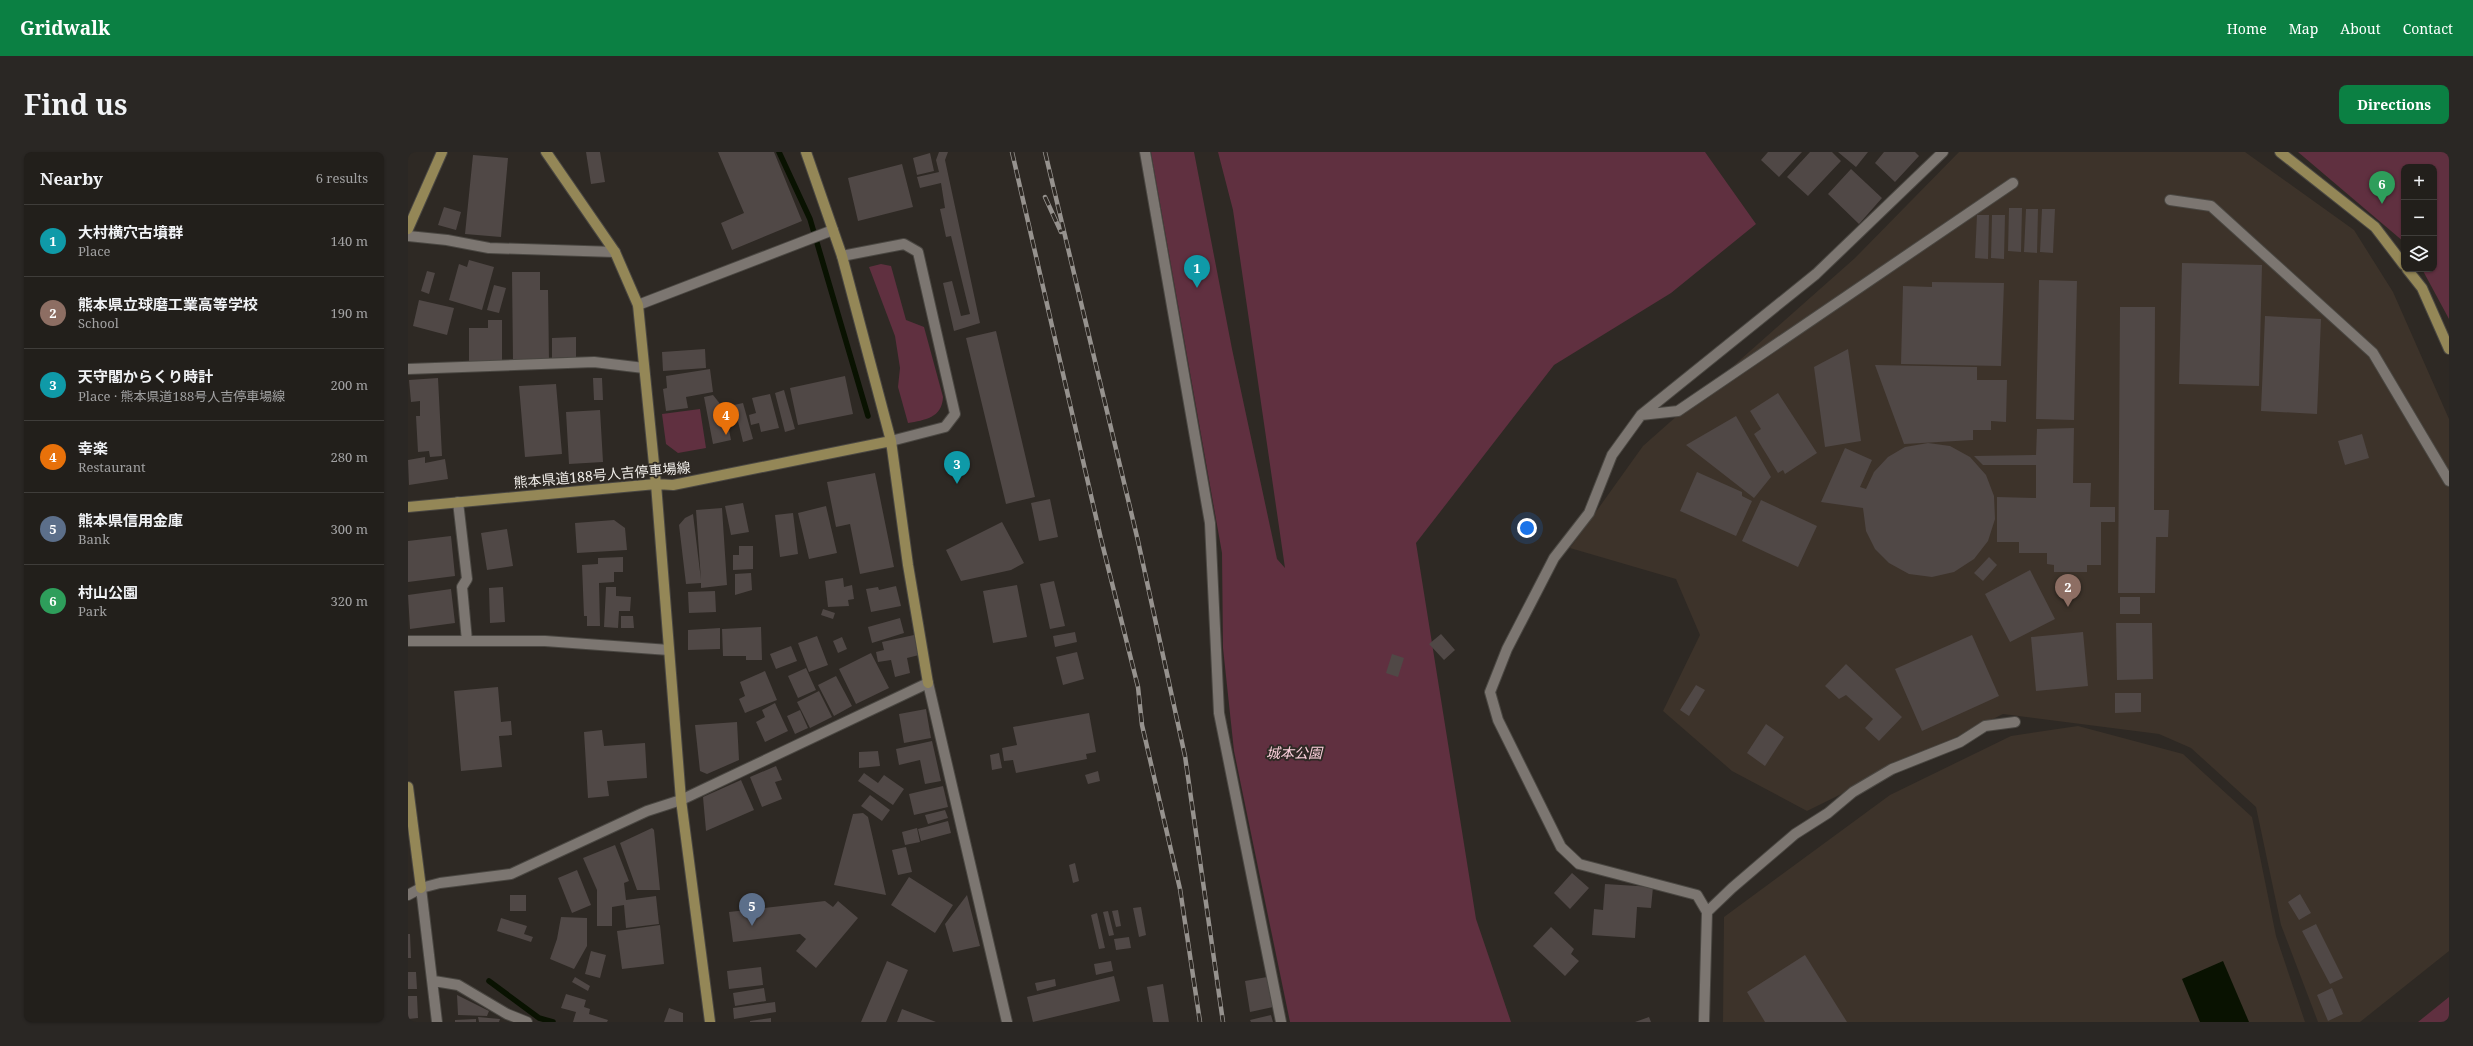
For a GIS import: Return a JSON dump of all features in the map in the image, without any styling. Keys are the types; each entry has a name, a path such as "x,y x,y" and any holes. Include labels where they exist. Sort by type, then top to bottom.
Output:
{"street":[{"path":"408,229 442,152"},
{"path":"546,152 615,252 638,305 656,484 681,800 710,1022"},
{"path":"806,152 842,256 891,441 908,565 928,683 1006,1022"},
{"path":"1146,152 1210,523 1220,713 1281,1022"},
{"path":"2280,152 2375,227 2401,261"},
{"path":"1704,1022 1707,912 1697,895 1579,864 1561,847 1498,720 1490,692 1507,649 1554,558 1589,513 1612,455 1641,415 1816,274 1940,153"},
{"path":"1641,415 1678,410 2014,183"},
{"path":"2170,200 2211,206 2373,353 2449,481"},
{"path":"638,305 833,230"},
{"path":"408,236 447,240 488,248 615,252"},
{"path":"842,256 904,244 918,252 955,414 945,427 891,441"},
{"path":"2409,272 2422,288 2449,349"},
{"path":"408,369 594,362 644,368"},
{"name":"熊本県道188号人吉停車場線","path":"408,507 656,484 673,485 891,441"},
{"path":"458,502 467,579 462,587 467,641"},
{"path":"408,641 544,641 669,650"},
{"path":"408,895 421,888 440,883 511,874 647,810 681,800 928,683"},
{"path":"1707,912 1732,888 1795,834 1828,813 1853,792 1892,769 1960,742 1985,726 2016,722"},
{"path":"408,787 434,981 437,1022"},
{"path":"434,981 458,986 507,1014 527,1022"}],"shaded area":[{"path":"1959,152 2245,152 2354,230 2393,292 2449,419 2449,951 2360,1022 2318,1022 2281,925 2256,807 2191,748 2159,734 2003,714 1807,811 1732,771 1663,711 1700,635 1676,579 1570,548 1643,446 1855,258"},
{"path":"2078,726 2183,754 2252,817 2276,936 2305,1022 1723,1022 1724,917 1890,795 2011,736"},
{"path":"2223,961 2249,1022 2200,1022 2182,979"}],"green space":[{"name":"城本公園","path":"1151,152 1194,152 1232,349 1277,559 1285,568 1233,210 1218,152 1705,152 1756,224 1671,293 1554,365 1416,543 1476,919 1511,1022 1290,1022 1234,751 1223,648 1222,553"},
{"path":"2298,152 2449,152 2449,319 2424,272 2437,272 2437,164 2401,164 2401,239"},
{"path":"881,264 891,266 906,320 924,327 943,397 940,410 932,417 920,421 908,423 898,387 900,368 895,336 869,267"},
{"path":"700,409 706,448 678,453 666,444 662,414"},
{"path":"2449,997 2449,1022 2418,1022"}],"building":[{"path":"586,152 600,152 605,182 591,184"},
{"path":"718,152 774,152 802,221 732,250 721,223 744,213"},
{"path":"939,152 948,152 945,160 980,323 954,331 943,283 952,281 961,316 970,314 951,236 946,237 940,209 945,208 941,183 920,188 917,177 939,172 936,160"},
{"path":"1768,152 1802,152 1779,177 1761,160"},
{"path":"1810,152 1832,152 1841,161 1808,196 1787,177"},
{"path":"1838,152 1868,152 1856,167"},
{"path":"1884,152 1915,152 1919,156 1895,182 1875,163"},
{"path":"930,153 934,171 917,175 913,158"},
{"path":"473,155 508,158 501,237 465,234"},
{"path":"902,164 913,207 858,221 848,178"},
{"path":"1851,169 1882,198 1859,224 1828,194"},
{"path":"444,207 461,212 456,230 438,225"},
{"path":"2009,208 2022,208 2021,252 2008,251"},
{"path":"2026,209 2038,209 2037,253 2024,252"},
{"path":"2042,209 2055,209 2053,253 2040,252"},
{"path":"1977,215 1989,215 1988,259 1975,258"},
{"path":"1992,215 2005,215 2004,259 1991,258"},
{"path":"469,260 494,267 482,310 449,300 459,264 467,267"},
{"path":"2182,263 2262,265 2259,386 2179,384"},
{"path":"427,271 435,273 429,294 421,291"},
{"path":"512,272 540,272 540,290 548,290 549,361 513,361"},
{"path":"2039,280 2077,281 2074,420 2036,419"},
{"path":"1932,282 2004,283 2001,366 1901,364 1903,286 1932,287"},
{"path":"494,285 506,288 499,313 487,310"},
{"path":"419,300 454,308 447,335 413,326"},
{"path":"2120,307 2155,307 2154,510 2169,510 2168,537 2156,537 2155,593 2118,593"},
{"path":"2265,316 2321,319 2317,414 2261,411"},
{"path":"488,320 502,320 502,361 469,361 469,328 488,328"},
{"path":"996,331 1035,497 1006,504 966,338"},
{"path":"576,337 576,357 552,358 552,338"},
{"path":"705,349 706,368 663,371 662,352"},
{"path":"1848,349 1861,441 1825,447 1814,367"},
{"path":"1875,365 1977,367 1977,380 2007,380 2006,422 1991,421 1991,430 1973,430 1973,440 1904,444"},
{"path":"710,369 713,392 686,397 688,408 666,411 663,389 667,388 666,376"},
{"path":"845,376 853,414 798,425 790,388"},
{"path":"438,378 442,456 430,457 429,451 418,452 416,416 420,416 420,401 411,402 409,380"},
{"path":"593,378 602,378 603,400 594,400"},
{"path":"556,384 562,454 525,457 519,386"},
{"path":"784,390 795,429 785,432 775,393"},
{"path":"1778,393 1817,453 1785,474 1783,470 1778,473 1754,434 1761,429 1750,411"},
{"path":"770,394 779,428 761,432 759,423 751,425 749,415 756,413 752,398"},
{"path":"713,395 725,410 731,440 713,444 704,397"},
{"path":"743,403 753,439 743,442 734,405"},
{"path":"600,410 603,462 569,464 566,412"},
{"path":"1736,416 1771,477 1754,498 1686,445"},
{"path":"2074,428 2073,483 2091,483 2090,507 2115,507 2115,522 2101,522 2101,565 2087,565 2087,572 2054,572 2054,565 2047,564 2047,553 2019,553 2019,542 1997,542 1997,497 2036,498 2036,465 1983,465 1974,456 2036,455 2037,429"},
{"path":"2362,434 2369,458 2345,465 2338,441"},
{"path":"1928,443 1950,446 1970,457 1986,475 1994,496 1995,519 1988,541 1974,559 1954,572 1932,577 1909,574 1889,563 1875,549 1866,531 1863,508 1821,502 1845,448 1872,460 1860,487 1866,489 1874,472 1888,457 1905,447"},
{"path":"425,457 425,463 445,459 448,479 409,485 408,460"},
{"path":"1697,472 1742,492 1742,496 1752,501 1736,536 1680,511"},
{"path":"875,473 894,567 860,574 850,524 836,527 827,482"},
{"path":"1050,499 1058,537 1039,541 1031,503"},
{"path":"1761,500 1817,526 1798,567 1742,541"},
{"path":"743,503 749,532 731,535 725,506"},
{"path":"826,506 837,553 809,559 798,513"},
{"path":"722,508 727,585 701,588 701,583 686,584 679,525 685,518 693,514 701,580 696,510"},
{"path":"793,513 798,554 780,557 775,515"},
{"path":"614,520 625,528 627,550 577,553 575,523"},
{"path":"1002,522 1024,563 1011,570 961,581 946,550"},
{"path":"507,529 513,566 487,570 481,533"},
{"path":"451,536 455,576 408,582 408,541"},
{"path":"739,546 753,546 753,569 733,570 733,555 739,555"},
{"path":"623,557 623,572 614,572 614,582 599,583 600,626 587,626 587,616 584,616 582,565 598,564 598,558"},
{"path":"1989,557 1997,565 1983,581 1974,573"},
{"path":"2030,570 2055,619 2010,642 1985,594"},
{"path":"751,573 752,590 735,595 735,574"},
{"path":"843,578 844,587 852,585 854,599 848,600 849,606 828,607 825,581"},
{"path":"1054,581 1065,626 1050,629 1040,584"},
{"path":"1017,585 1027,637 993,643 983,591"},
{"path":"896,586 901,606 871,612 866,589 878,587 879,590"},
{"path":"503,587 505,622 490,623 489,588"},
{"path":"606,587 616,587 616,596 631,597 630,611 619,611 618,628 604,627"},
{"path":"451,589 455,623 410,629 408,595"},
{"path":"715,591 716,612 689,613 688,592"},
{"path":"2120,597 2140,597 2140,614 2120,614"},
{"path":"823,609 835,613 833,619 821,615"},
{"path":"621,616 633,616 634,628 621,628"},
{"path":"900,618 904,633 872,643 868,627"},
{"path":"2116,623 2152,623 2153,679 2117,680"},
{"path":"761,627 762,660 746,660 746,656 723,656 722,629"},
{"path":"720,628 720,649 688,650 688,630"},
{"path":"1075,632 1077,642 1055,647 1053,636"},
{"path":"2083,632 2088,686 2036,691 2031,637"},
{"path":"1441,634 1455,650 1444,660 1429,644"},
{"path":"914,635 919,655 907,658 910,673 895,677 891,660 878,662 876,652 884,650 882,642"},
{"path":"1972,635 1999,696 1922,731 1895,669"},
{"path":"817,636 828,665 809,672 798,643"},
{"path":"842,637 847,649 838,653 833,641"},
{"path":"791,646 797,661 776,669 770,654"},
{"path":"1077,652 1084,679 1063,685 1056,657"},
{"path":"871,653 889,688 856,704 839,669"},
{"path":"1392,654 1404,658 1398,677 1386,673"},
{"path":"1846,664 1902,717 1879,741 1865,728 1873,719 1846,695 1839,699 1825,686"},
{"path":"806,668 816,690 798,698 788,676"},
{"path":"765,671 777,700 745,713 739,699 745,696 740,682"},
{"path":"836,676 852,706 834,716 818,685"},
{"path":"1696,685 1705,690 1689,716 1680,710"},
{"path":"498,687 501,722 511,721 512,735 499,736 502,767 461,771 454,691"},
{"path":"819,691 832,717 810,728 797,702"},
{"path":"2115,693 2141,693 2141,712 2115,713"},
{"path":"775,703 788,731 765,742 756,722 765,717 762,710"},
{"path":"926,709 931,738 904,743 899,714"},
{"path":"800,710 808,728 795,734 787,716"},
{"path":"1089,713 1096,752 1086,754 1087,759 1016,773 1013,760 1004,761 1002,748 1017,745 1013,727"},
{"path":"737,722 739,760 707,774 700,771 695,725"},
{"path":"1766,724 1784,737 1765,766 1747,753"},
{"path":"602,730 604,746 645,743 647,778 607,781 609,796 588,798 584,732"},
{"path":"932,741 941,781 925,784 920,760 899,765 896,749"},
{"path":"878,751 880,766 859,768 859,752"},
{"path":"999,753 1002,768 992,770 990,755"},
{"path":"776,766 782,780 775,782 782,799 762,807 750,777"},
{"path":"1098,771 1100,781 1088,784 1085,775"},
{"path":"864,773 878,783 884,775 904,789 893,805 858,781"},
{"path":"741,780 754,810 706,831 703,797"},
{"path":"943,786 948,807 914,815 909,794"},
{"path":"870,795 890,810 882,821 861,806"},
{"path":"945,810 948,818 928,824 925,815"},
{"path":"863,813 868,817 886,895 834,885 853,814"},
{"path":"948,821 951,833 921,841 918,829"},
{"path":"652,828 654,830 660,890 637,890 620,843"},
{"path":"917,828 920,842 905,845 902,832"},
{"path":"615,845 629,881 624,883 626,900 656,896 659,924 626,928 624,905 612,907 612,926 597,926 597,890 583,858"},
{"path":"906,847 912,872 898,875 892,850"},
{"path":"1075,863 1079,881 1073,883 1069,865"},
{"path":"577,870 591,905 572,913 558,878"},
{"path":"1572,873 1589,888 1570,909 1554,893"},
{"path":"909,877 953,905 935,933 891,905"},
{"path":"1605,884 1653,887 1651,908 1637,907 1635,938 1592,935 1594,909 1603,910"},
{"path":"2300,894 2311,913 2299,920 2288,902"},
{"path":"510,895 526,895 526,911 510,911"},
{"path":"967,895 980,946 953,952 945,924"},
{"path":"825,901 833,907 838,901 858,918 816,968 796,951 806,939 800,934 733,942 729,912"},
{"path":"1141,907 1146,935 1139,937 1133,908"},
{"path":"1118,910 1121,926 1116,927 1112,911"},
{"path":"1108,911 1114,935 1109,936 1103,912"},
{"path":"1097,913 1105,948 1099,949 1091,915"},
{"path":"561,917 587,918 587,946 574,969 550,959 557,939"},
{"path":"501,918 527,926 524,934 533,937 531,942 497,931"},
{"path":"2316,924 2343,978 2330,984 2302,931"},
{"path":"660,925 664,964 622,969 617,931"},
{"path":"1551,927 1574,949 1571,954 1579,961 1565,976 1533,946"},
{"path":"408,934 410,934 411,958 408,958"},
{"path":"1129,937 1131,948 1116,950 1114,939"},
{"path":"591,951 606,955 600,978 585,974"},
{"path":"1805,955 1847,1022 1765,1022 1747,992"},
{"path":"887,961 908,970 886,1022 861,1022"},
{"path":"1111,961 1113,971 1096,975 1094,964"},
{"path":"761,967 763,985 729,989 727,971"},
{"path":"408,972 416,972 417,989 408,989"},
{"path":"1114,976 1120,1001 1033,1022 1027,997"},
{"path":"575,977 590,986 588,991 572,982"},
{"path":"1267,977 1273,1007 1250,1012 1245,981"},
{"path":"1055,979 1056,986 1037,991 1035,983"},
{"path":"1163,984 1169,1022 1153,1022 1147,987"},
{"path":"764,988 766,1001 735,1006 733,993"},
{"path":"2332,988 2343,1014 2328,1021 2317,995"},
{"path":"566,994 586,1000 584,1007 590,1009 589,1014 608,1020 607,1022 573,1022 576,1012 561,1008"},
{"path":"457,995 489,1011 487,1016 458,1015"},
{"path":"408,996 417,996 418,1018 408,1019"},
{"path":"775,1002 776,1012 734,1019 733,1008"},
{"path":"669,1008 683,1013 683,1022 664,1022"},
{"path":"902,1009 936,1022 897,1022"},
{"path":"1271,1015 1273,1022 1251,1022 1250,1020"},
{"path":"478,1017 500,1019 499,1022 479,1022"},
{"path":"1649,1017 1651,1022 1635,1022"},
{"path":"771,1018 771,1022 750,1022 750,1021"},
{"path":"476,1019 476,1022 455,1022 455,1020"}],"waterway":[{"path":"779,152 810,219 868,416"},
{"path":"489,981 539,1018 553,1022"}],"railway":[{"path":"1012,152 1101,539 1138,687 1142,725 1180,889 1200,1022"},
{"path":"1045,152 1138,541 1185,756 1223,1022"},
{"path":"1045,197 1061,232"}],"place":[{"name":"村山公園","path":"2382,204"},
{"name":"大村横穴古墳群","path":"1197,288"},
{"name":"幸楽","path":"726,435"},
{"name":"天守閣からくり時計","path":"957,484"},
{"name":"熊本県立球磨工業高等学校","path":"2068,607"},
{"name":"熊本県信用金庫","path":"752,926"}]}
